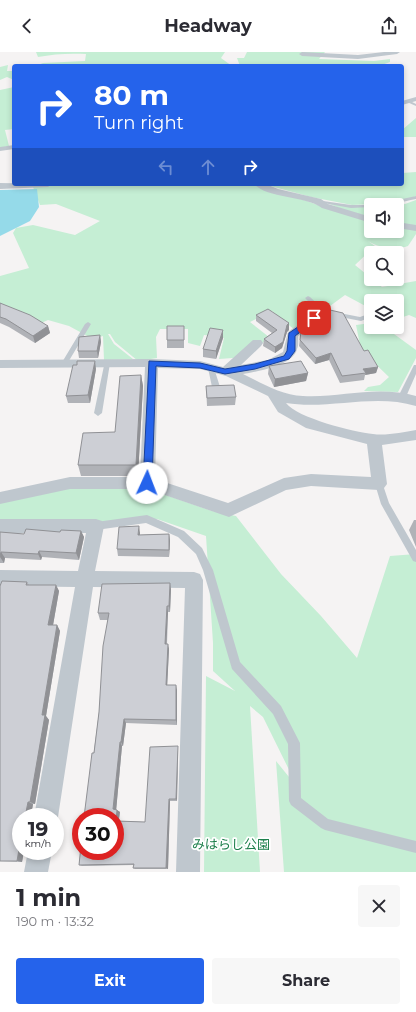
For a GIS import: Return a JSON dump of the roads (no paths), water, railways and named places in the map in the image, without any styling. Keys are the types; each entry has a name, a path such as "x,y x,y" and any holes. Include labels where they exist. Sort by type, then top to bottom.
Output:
{"street":[{"path":"302,54 358,57 399,54"},
{"path":"390,59 399,54"},
{"path":"405,102 416,99"},
{"path":"0,149 12,147"},
{"path":"0,186 12,185"},
{"path":"263,186 275,191 318,200 325,206 364,218"},
{"path":"404,226 416,228"},
{"path":"225,372 255,367 286,358 291,351 292,335 322,312"},
{"path":"225,372 257,343"},
{"path":"0,364 152,363 200,365 225,372 283,398 303,401 378,396 402,397 416,401"},
{"path":"147,483 152,363"},
{"path":"272,392 283,409 311,424 374,440 402,438 416,435"},
{"path":"0,498 70,482 147,483 230,510 284,484 311,480 379,484 374,440"},
{"path":"0,526 96,526 85,579 47,808"},
{"path":"0,578 194,580 188,872"},
{"path":"36,872 38,860"}],"lane":[{"path":"405,102 416,105"},
{"path":"404,200 416,197"},
{"path":"318,200 349,206 364,206"},
{"path":"308,298 322,312 361,319 364,318"},
{"path":"64,364 88,324"},
{"path":"98,413 107,363"},
{"path":"402,397 416,367"},
{"path":"211,368 216,387"},
{"path":"379,484 385,504 416,558"},
{"path":"96,526 146,519 181,534 199,552 208,570 236,665 277,710 294,743 295,801 325,824 416,847"}],"water":[{"path":"37,189 39,207 30,221 0,236 0,190"}],"park label":[{"name":"みはらし公園","path":"231,844"}]}
